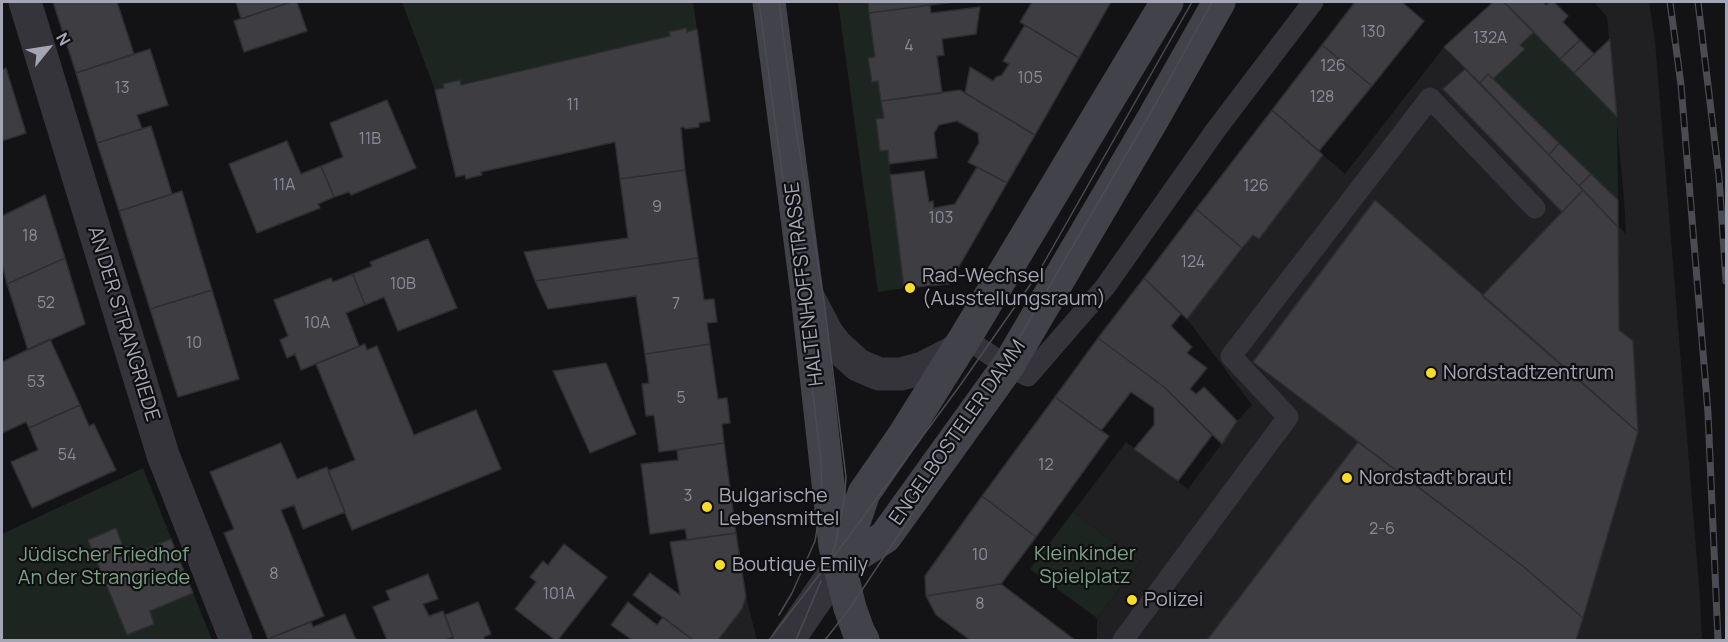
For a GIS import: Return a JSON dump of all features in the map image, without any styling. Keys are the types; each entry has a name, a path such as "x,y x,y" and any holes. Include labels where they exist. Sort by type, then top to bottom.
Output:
{"main road":[{"name":"HALTENHOFFSTRASSE","path":"769,2 807,294 835,546 850,608 863,640"},
{"name":"ENGELBOSTELER DAMM","path":"840,566 864,493 904,435 961,344 1167,2"},
{"name":"ENGELBOSTELER DAMM","path":"840,566 885,537 1008,366 1219,2"}],"street":[{"name":"AN DER STRANGRIEDE","path":"25,2 163,455 236,640"},
{"path":"807,294 827,333 836,345 858,365 879,374 901,374 923,368 961,344"},
{"name":"ENGELBOSTELER DAMM","path":"788,640 840,566"}],"lane":[{"path":"961,344 1028,376 1105,287 1215,131 1313,2"},
{"path":"1123,640 1288,417 1231,356 1430,98 1535,208"}],"shaded area":[{"name":"Nordstadtzentrum","path":"1594,2 1649,2 1655,41 1702,640 1097,640 1097,618 1140,562 1073,512 1126,442 1188,489 1237,421 1252,405 1187,319 1253,235 1259,238 1323,155 1345,174 1444,47 1626,234 1607,17"},
{"path":"746,597 757,640 718,640 742,610"}],"green space":[{"path":"402,2 693,2 697,29 687,32 669,32 670,36 435,90"},
{"path":"838,2 868,2 875,57 868,59 872,81 878,81 884,118 876,120 880,151 888,150 904,288 878,292"},
{"path":"1534,32 1617,117 1618,200 1493,79 1525,50 1520,45"},
{"name":"Jüdischer Friedhof An der Strangriede","path":"143,468 212,640 2,640 2,534"},
{"name":"Kleinkinder Spielplatz","path":"1073,512 1140,562 1097,618 1030,569"}],"building":[{"path":"53,2 117,2 134,54 76,73"},
{"path":"236,2 291,2 241,19"},
{"path":"297,2 307,31 244,52 234,21"},
{"path":"868,2 954,2 869,13"},
{"path":"1032,2 1111,2 1079,58 1020,22"},
{"path":"1355,2 1402,2 1424,21 1372,86 1322,45"},
{"path":"1493,2 1504,2 1534,32 1520,45 1525,49 1493,79 1488,74 1480,83 1444,47"},
{"path":"1504,2 1543,2 1546,5 1554,2 1568,16 1563,22 1580,40 1560,59"},
{"path":"930,5 931,13 980,7 976,34 942,39 944,55 937,56 942,93 881,101 878,81 872,82 868,58 875,57 869,13"},
{"path":"1025,25 1079,58 1035,135 965,93 970,67 993,81 1002,75 1009,64 1003,61"},
{"path":"686,28 687,32 697,29 710,121 699,123 699,127 681,128 685,170 620,179 615,142 481,172 482,175 466,179 465,175 456,177 435,90 444,88 443,84 460,80 461,85 670,36 669,32"},
{"path":"1610,39 1617,117 1574,73"},
{"path":"1580,40 1594,54 1574,73 1560,59"},
{"path":"1322,45 1372,86 1319,151 1272,110"},
{"path":"150,49 168,105 137,115 142,129 97,143 76,73"},
{"path":"6,68 26,133 2,141 2,70"},
{"path":"1465,69 1583,190 1562,212 1443,89"},
{"path":"1488,74 1559,143 1549,155 1480,83"},
{"path":"960,90 1035,135 1007,183 968,162 979,143 978,133 957,121 939,125 934,133 937,158 889,164 888,150 880,151 876,119 884,118 881,101"},
{"path":"387,100 416,168 351,195 349,192 334,197 321,166 343,157 330,123"},
{"path":"1272,110 1323,155 1259,239 1253,235 1242,248 1196,209"},
{"path":"151,126 172,194 119,211 97,143"},
{"path":"287,141 301,174 321,166 334,197 318,204 320,208 257,233 229,164"},
{"path":"1559,143 1591,174 1579,186 1549,155"},
{"path":"977,167 1007,183 949,284 904,288 890,175 924,171 929,202 933,201 934,208 955,204"},
{"path":"685,170 698,258 535,281 524,252 628,238 620,179"},
{"path":"1591,174 1618,200 1618,227 1579,186"},
{"path":"1583,190 1618,227 1619,330 1633,341 1638,432 1482,296"},
{"path":"182,191 212,290 150,309 119,211"},
{"path":"45,195 65,258 7,284 2,265 2,216"},
{"path":"1375,200 1638,432 1583,618 1524,567 1253,362"},
{"path":"1196,209 1242,248 1187,319 1144,278"},
{"path":"428,239 457,308 398,331 384,297 365,305 353,274 372,266 370,262"},
{"path":"65,258 85,324 28,350 7,284"},
{"path":"698,258 704,300 714,299 717,322 707,323 710,344 645,354 636,296 548,309 535,281"},
{"path":"353,274 365,305 346,313 359,346 301,370 295,354 287,358 280,340 288,336 274,300 331,278 333,282"},
{"path":"1144,278 1181,314 1171,326 1192,347 1187,353 1207,368 1190,389 1196,394 1204,387 1237,421 1222,444 1164,387 1098,338"},
{"path":"212,290 239,379 178,397 150,309"},
{"path":"1098,338 1164,387 1212,435 1178,481 1134,449 1154,425 1154,408 1131,392 1101,431 1055,397"},
{"path":"50,339 80,405 29,428 26,422 2,433 2,362"},
{"path":"365,344 367,350 377,346 414,435 476,410 501,469 352,530 328,471 355,460 316,364"},
{"path":"710,344 718,399 727,398 730,423 722,424 724,443 659,452 654,415 646,416 642,384 649,383 645,354"},
{"path":"606,363 636,434 590,453 553,371"},
{"path":"1055,397 1109,436 1036,537 982,496"},
{"path":"80,405 89,426 94,424 116,470 32,508 11,462 38,450 29,428"},
{"path":"1358,442 1524,567 1583,618 1576,640 1207,640"},
{"path":"281,443 297,479 327,467 345,512 303,529 294,505 281,510 324,616 268,639 224,533 234,529 210,472"},
{"path":"724,443 736,533 687,540 685,529 650,534 641,464 678,460 677,450"},
{"path":"982,496 1036,537 1001,584 926,596 925,576"},
{"path":"116,528 127,557 171,539 193,593 150,611 154,624 127,635 88,540"},
{"path":"736,533 746,597 742,609 718,640 693,640 633,595 650,573 680,595 670,542"},
{"path":"564,544 607,577 558,640 555,640 515,609 536,582 530,577 543,561 548,565"},
{"path":"428,574 438,599 423,604 429,616 443,611 453,637 445,640 387,640 373,607 390,600 386,591"},
{"path":"1001,584 1075,640 970,640 936,615 926,596"},
{"path":"478,602 491,634 484,637 485,640 454,640 445,615"},
{"path":"628,602 657,625 663,617 693,640 632,640 611,625"},
{"path":"345,614 356,640 268,639 311,622 313,627"}],"tram line":[{"path":"759,2 821,461 822,499 815,541 792,593 779,615"},
{"path":"779,2 796,130 824,301 846,477 844,501 831,556"},
{"path":"769,640 961,384 1037,275 1192,2"},
{"path":"825,640 850,608 945,465 1154,107 1212,2"},
{"path":"796,640 821,581"}],"railway":[{"path":"1670,2 1681,85 1708,413 1718,640"},
{"path":"1698,2 1719,177 1726,281"}],"place":[{"name":"Rad-Wechsel (Ausstellungsraum)","path":"910,288"},
{"name":"Nordstadtzentrum","path":"1431,373"},
{"name":"Nordstadt braut!","path":"1347,478"},
{"name":"Bulgarische Lebensmittel","path":"707,507"},
{"name":"Boutique Emily","path":"720,565"},
{"name":"Polizei","path":"1132,600"}]}
